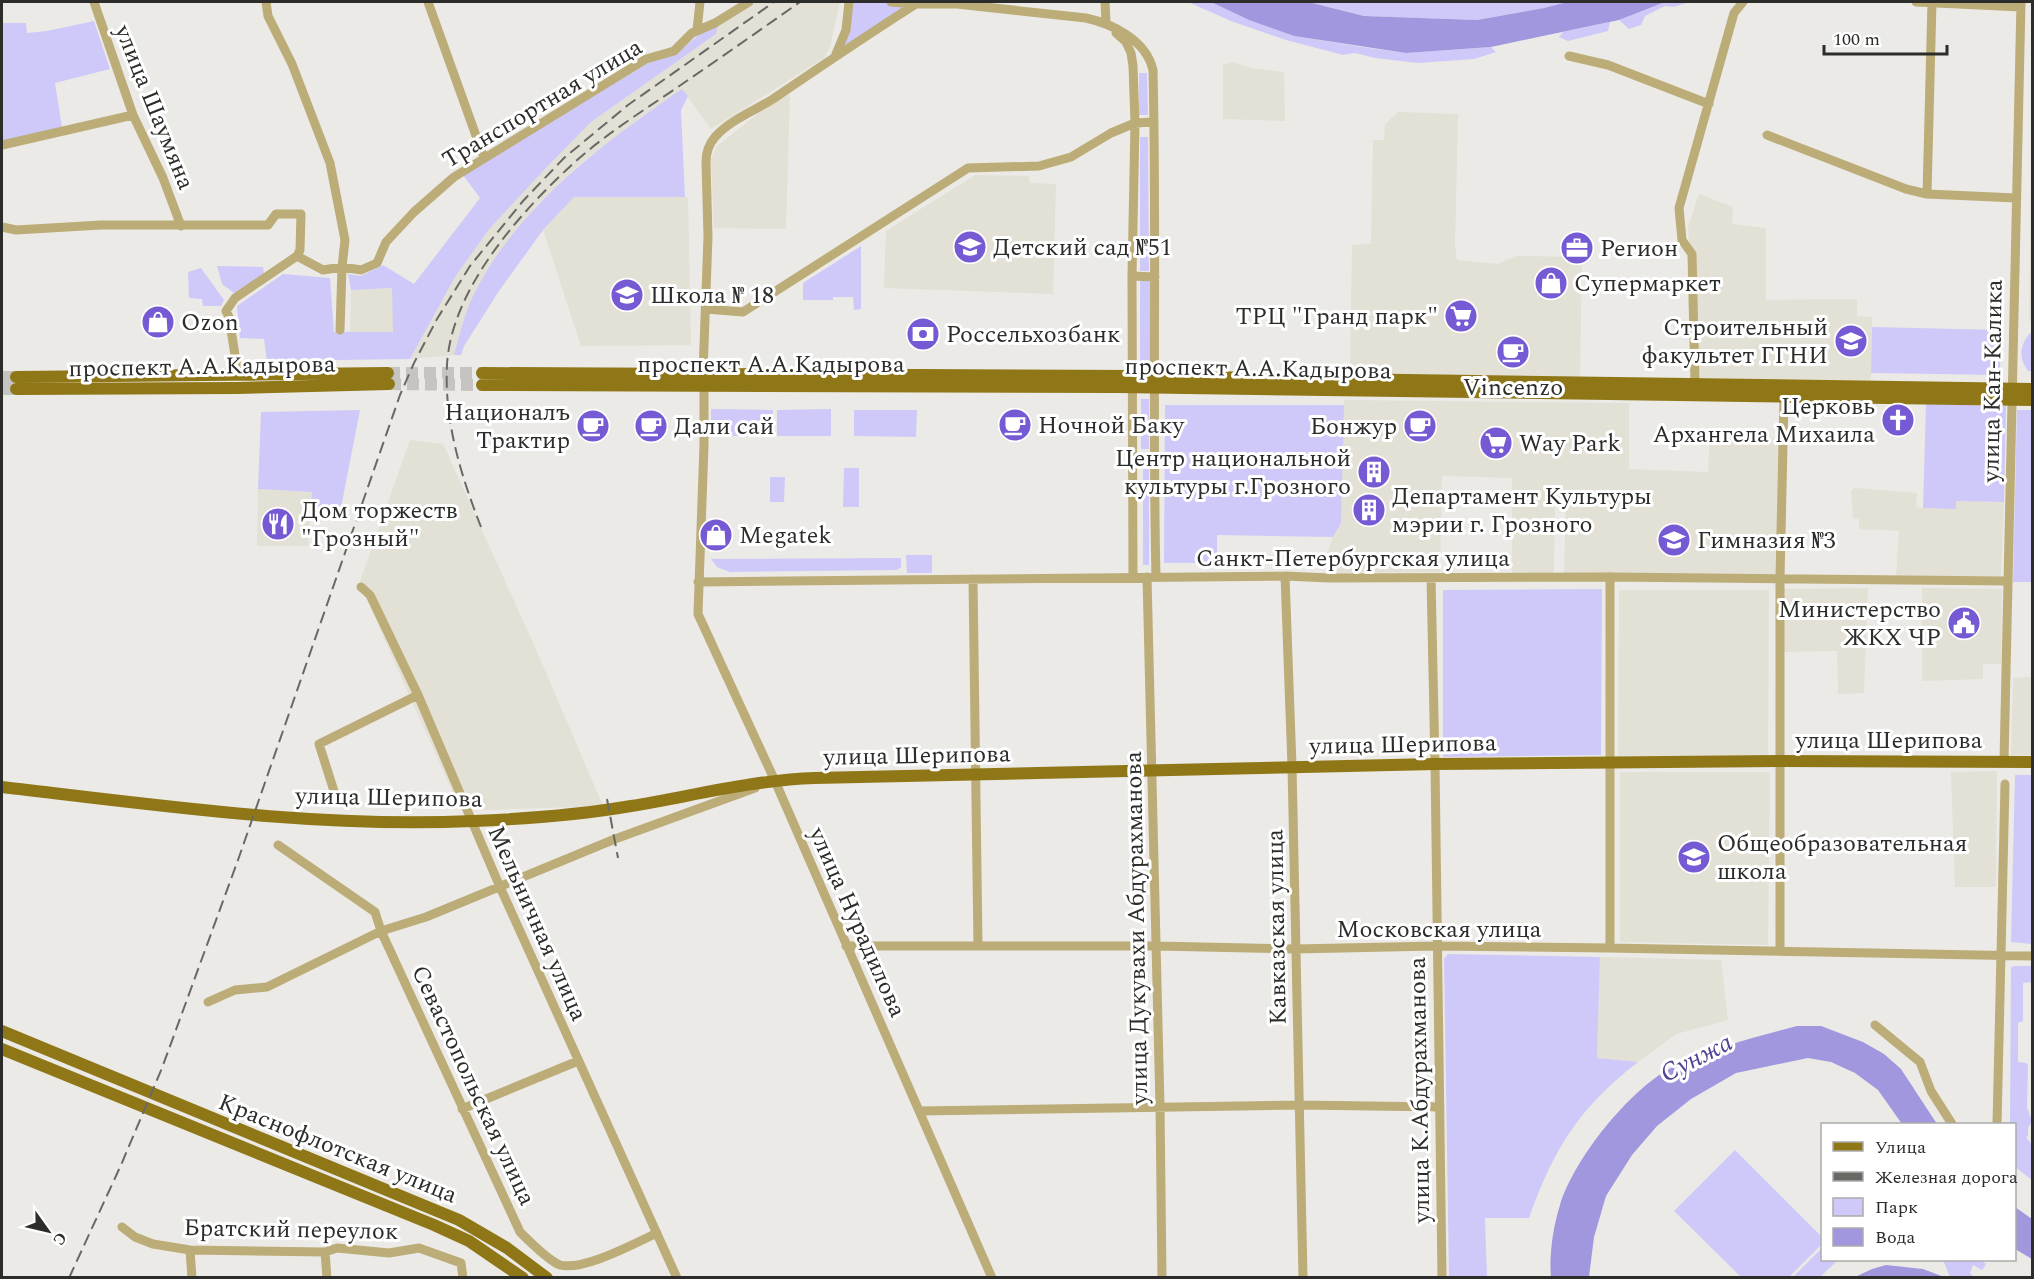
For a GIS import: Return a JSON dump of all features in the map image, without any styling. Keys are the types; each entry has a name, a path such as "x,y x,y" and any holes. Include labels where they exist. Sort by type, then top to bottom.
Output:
{"main road":[{"name":"проспект А.А.Кадырова","path":"238,374 388,378 205,388 16,383 238,374"},
{"name":"проспект А.А.Кадырова","path":"482,379 1695,383 2011,395 2032,400"},
{"name":"проспект А.А.Кадырова","path":"1154,382 1784,398 2011,395 2032,389"},
{"name":"улица Шерипова","path":"2,787 205,811 346,822 442,822 610,810 775,781 815,778 1610,759 2032,762"},
{"name":"Краснофлотская улица","path":"2,1031 459,1220 507,1248 547,1278"},
{"name":"Краснофлотская улица","path":"2,1049 434,1225 469,1241 524,1278"}],"street":[{"name":"улица Шаумяна","path":"94,2 133,115 163,178 181,226"},
{"path":"266,2 268,16 292,64 330,163 345,240 340,330"},
{"path":"428,2 484,158"},
{"path":"697,30 700,2"},
{"name":"Транспортная улица","path":"342,267 361,270 376,263 386,242 414,212 454,177 646,59 674,51 697,30 715,23 749,2"},
{"path":"836,54 846,30 849,2"},
{"path":"891,2 957,4 1106,22 1133,40 1151,61 1153,69 1133,66"},
{"path":"1106,2 1106,22 1125,42 1131,53 1133,66 1135,123 1132,276 1133,577"},
{"path":"1695,383 1692,254 1682,240 1679,208 1734,13 1743,2"},
{"path":"1916,2 2021,4"},
{"path":"1927,194 1932,2"},
{"name":"улица Нурадилова","path":"916,4 836,54 771,100 724,128 714,138 706,153 708,237 698,614 775,781 992,1278"},
{"name":"улица Кан-Калика","path":"2004,762 2021,4"},
{"path":"1569,56 1608,65 1709,104"},
{"name":"улица Дукувахи Абдурахманова","path":"1153,69 1155,277 1151,577 1152,771 1162,1278"},
{"path":"2,145 133,115"},
{"path":"706,309 743,312 968,168 1039,166 1071,156 1111,133 1135,123 1154,122"},
{"path":"1767,135 1906,189 1927,194 2016,198"},
{"path":"2,227 16,230 101,225 268,225 276,214 300,214 300,250 297,256 235,298 226,311 230,317 238,374"},
{"path":"297,256 322,270 342,267"},
{"path":"1132,276 1155,277"},
{"path":"1780,950 1780,579 1784,398"},
{"path":"1132,464 1153,464"},
{"name":"Санкт-Петербургская улица","path":"698,582 1285,576 2008,581"},
{"name":"Кавказская улица","path":"1285,576 1292,766 1303,1278"},
{"path":"1610,577 1610,948"},
{"name":"улица К.Абдурахманова","path":"1431,578 1442,1278"},
{"path":"973,579 978,946"},
{"name":"Мельничная улица","path":"361,587 370,596 418,695 500,887 677,1278"},
{"path":"334,791 318,744 418,695"},
{"name":"улица Шерипова","path":"208,1002 235,990 267,987 381,931 426,917 615,839 775,781"},
{"path":"1997,1123 2005,784"},
{"path":"278,845 375,912 381,931"},
{"name":"Севастопольская улица","path":"381,931 520,1232 560,1265 590,1263 657,1233"},
{"name":"Московская улица","path":"846,946 1156,946 1295,949 1436,946 2032,956"},
{"path":"1875,1025 1920,1062 1932,1091 1951,1123"},
{"path":"462,1109 578,1061"},
{"path":"919,1111 1160,1106 1440,1107"},
{"name":"Братский переулок","path":"122,1227 135,1237 153,1244 190,1250 325,1252 337,1248 389,1253 419,1248 461,1263 463,1278"},
{"path":"190,1250 192,1278"},
{"path":"325,1252 327,1278"}],"shaded area":[{"path":"753,2 840,2 830,47 824,58 711,129 682,89 637,120 581,163 535,207 502,250 476,290 463,322 454,355 410,359 455,277 490,228 545,169 591,122 716,34 718,26"},
{"path":"1234,62 1250,68 1284,72 1285,121 1223,119 1223,65"},
{"path":"2032,84 2032,321 2029,321"},
{"path":"790,94 786,229 714,228 711,159 717,146 765,108"},
{"path":"1398,112 1458,114 1455,246 1457,260 1498,264 1516,256 1582,257 1580,378 1350,373 1352,245 1371,244 1373,140 1384,140 1385,124"},
{"name":"Детский сад №51","path":"975,175 1029,176 1030,183 1056,184 1053,294 884,288 886,231"},
{"path":"1699,194 1733,207 1732,224 1766,228 1766,300 1857,299 1857,316 1872,317 1871,380 1699,378 1688,227"},
{"name":"Школа № 18","path":"574,197 688,197 691,345 581,346 543,230"},
{"path":"392,288 394,332 350,332 351,290"},
{"path":"1344,400 1629,403 1629,469 1708,472 1710,437 1786,439 1782,574 1564,574 1566,502 1555,503 1554,573 1512,574 1512,478 1442,476 1440,572 1326,573 1324,563 1333,537 1341,523"},
{"path":"410,440 443,444 535,647 603,806 461,811 360,581"},
{"path":"1855,488 1917,493 1916,507 1923,508 1955,509 1956,501 2004,502 2001,576 1896,576 1899,531 1859,529 1859,519 1853,518 1851,490"},
{"path":"258,489 312,492 308,546 257,546"},
{"path":"1868,588 1864,693 1838,694 1837,651 1784,652 1783,589"},
{"path":"1922,588 2002,589 2001,664 1983,664 1983,679 1922,681"},
{"path":"1619,590 1769,590 1768,756 1618,756"},
{"path":"2032,677 2032,755 2011,755 2013,678"},
{"path":"1997,771 1996,887 1955,887 1951,772"},
{"name":"Общеобразовательная школа","path":"1620,772 1770,772 1768,945 1620,942"},
{"path":"1600,957 1721,960 1728,1020 1676,1034 1638,1062 1597,1058"}],"green space":[{"path":"849,2 891,2 916,4 836,54"},
{"path":"1188,2 1211,2 1249,20 1294,36 1406,53 1491,47 1496,52 1474,59 1418,63 1375,58 1355,53 1343,55 1286,40 1231,21"},
{"path":"1308,2 1567,2 1477,20 1364,16"},
{"path":"1665,2 1689,2 1674,7 1665,6 1645,16 1641,25 1629,29 1619,20"},
{"path":"94,21 110,69 55,83 62,127 2,141 2,23 26,23 27,33"},
{"path":"1610,22 1608,31 1568,41 1559,37 1563,32"},
{"path":"718,26 716,34 591,122 490,228 455,277 410,359 267,361 264,339 240,338 237,306 283,274 330,278 334,332 393,332 392,288 351,290 348,274 361,276 383,265 414,284 480,198 463,175 648,63 676,54 701,33"},
{"path":"1139,73 1147,73 1148,115 1139,115"},
{"path":"682,89 688,96 681,110 685,197 574,197 543,230 499,291 464,346 461,355 454,355 476,290 516,229 541,202 594,153"},
{"path":"1140,137 1148,137 1149,271 1140,271"},
{"path":"861,246 861,309 854,310 853,297 803,300 803,283"},
{"path":"217,266 263,267 264,274 234,293 222,284"},
{"path":"201,268 224,300 221,306 203,306 202,299 189,298 188,272"},
{"path":"1140,281 1150,281 1150,370 1140,370"},
{"path":"1872,327 2001,330 2000,375 1871,373"},
{"path":"2030,333 2032,334 2032,371 2028,371 2023,361 2022,347"},
{"path":"1141,399 1149,399 1149,449 1141,449"},
{"path":"1926,404 2006,406 2004,502 1956,501 1956,509 1923,508"},
{"path":"1165,405 1344,405 1341,523 1333,537 1217,535 1217,563 1164,563"},
{"path":"711,409 773,410 773,436 711,436"},
{"path":"831,409 831,436 777,436 777,410"},
{"path":"360,410 339,518 310,515 312,492 258,489 261,412"},
{"path":"854,410 917,410 916,437 854,436"},
{"path":"2017,410 2032,410 2032,582 2013,582"},
{"path":"844,468 859,468 859,507 843,507"},
{"path":"1143,469 1149,469 1149,565 1143,565"},
{"path":"770,477 785,477 784,502 770,502"},
{"path":"906,555 932,555 932,573 907,573"},
{"path":"901,558 901,567 897,570 730,572 717,567 711,559"},
{"path":"1602,589 1601,755 1443,757 1443,590"},
{"path":"2015,775 2032,775 2032,944 2011,942"},
{"path":"1448,954 1600,957 1597,1058 1638,1062 1600,1096 1571,1131 1548,1171 1529,1218 1485,1218 1487,1277 1449,1277 1444,959"},
{"path":"2032,966 2032,982 2023,983 2023,1020 2018,1024 2018,1062 2028,1065 2027,1107 2032,1121 2026,1137 2032,1145 2032,1180 2016,1168 2016,1123 2010,1123 2011,967"},
{"path":"1735,1150 1821,1236 1821,1245 1789,1277 1741,1277 1674,1211"},
{"path":"1821,1249 1821,1261 1837,1261 1820,1277 1793,1277"},
{"path":"1943,1261 1982,1261 1986,1264 1982,1270 1973,1265 1970,1273 1974,1277 1950,1277"}],"water":[{"path":"1211,2 1308,2 1364,16 1477,20 1567,2 1665,2 1619,20 1491,47 1406,53 1294,36 1249,20"},
{"path":"1797,1026 1821,1026 1863,1042 1884,1054 1901,1069 1936,1123 1901,1123 1878,1090 1855,1073 1831,1062 1808,1058 1736,1073 1691,1099 1657,1126 1632,1155 1606,1196 1594,1237 1589,1277 1551,1277 1554,1232 1560,1205 1577,1167 1605,1128 1638,1092 1671,1068 1749,1039"},
{"path":"2016,1208 2032,1219 2032,1259 2016,1250"},
{"path":"1886,1265 1923,1269 1944,1277 1855,1277"}],"tunnel":[{"path":"388,373 482,373"},
{"path":"2,377 16,377"},
{"path":"389,384 482,385"},
{"path":"2,389 16,389"}],"railway":[{"path":"69,1278 162,1068 238,860 400,395 437,319 470,266 523,201 564,158 628,105 774,2"},
{"path":"481,527 455,448 447,386 451,336 461,308 475,280 492,253 512,228 575,162 630,119 800,2"},
{"path":"607,799 618,858"}],"place":[{"name":"Детский сад №51","path":"970,247"},
{"name":"Регион","path":"1577,248"},
{"name":"Супермаркет","path":"1551,283"},
{"name":"Школа № 18","path":"627,295"},
{"name":"ТРЦ \"Гранд парк\"","path":"1461,316"},
{"name":"Ozon","path":"158,322"},
{"name":"Россельхозбанк","path":"923,334"},
{"name":"Строительный факультет ГГНИ","path":"1851,341"},
{"name":"Vincenzo","path":"1513,352"},
{"name":"Церковь Архангела Михаила","path":"1898,420"},
{"name":"Ночной Баку","path":"1015,425"},
{"name":"Националъ Трактир","path":"593,426"},
{"name":"Дали сай","path":"651,426"},
{"name":"Бонжур","path":"1420,426"},
{"name":"Way Park","path":"1496,443"},
{"name":"Центр национальной культуры г.Грозного","path":"1374,472"},
{"name":"Департамент Культуры мэрии г. Грозного","path":"1369,510"},
{"name":"Дом торжеств \"Грозный\"","path":"278,524"},
{"name":"Megatek","path":"716,535"},
{"name":"Гимназия №3","path":"1674,540"},
{"name":"Министерство ЖКХ ЧР","path":"1964,623"},
{"name":"Общеобразовательная школа","path":"1694,857"}],"water label":[{"name":"Сунжа","path":"1696,1057"}]}
